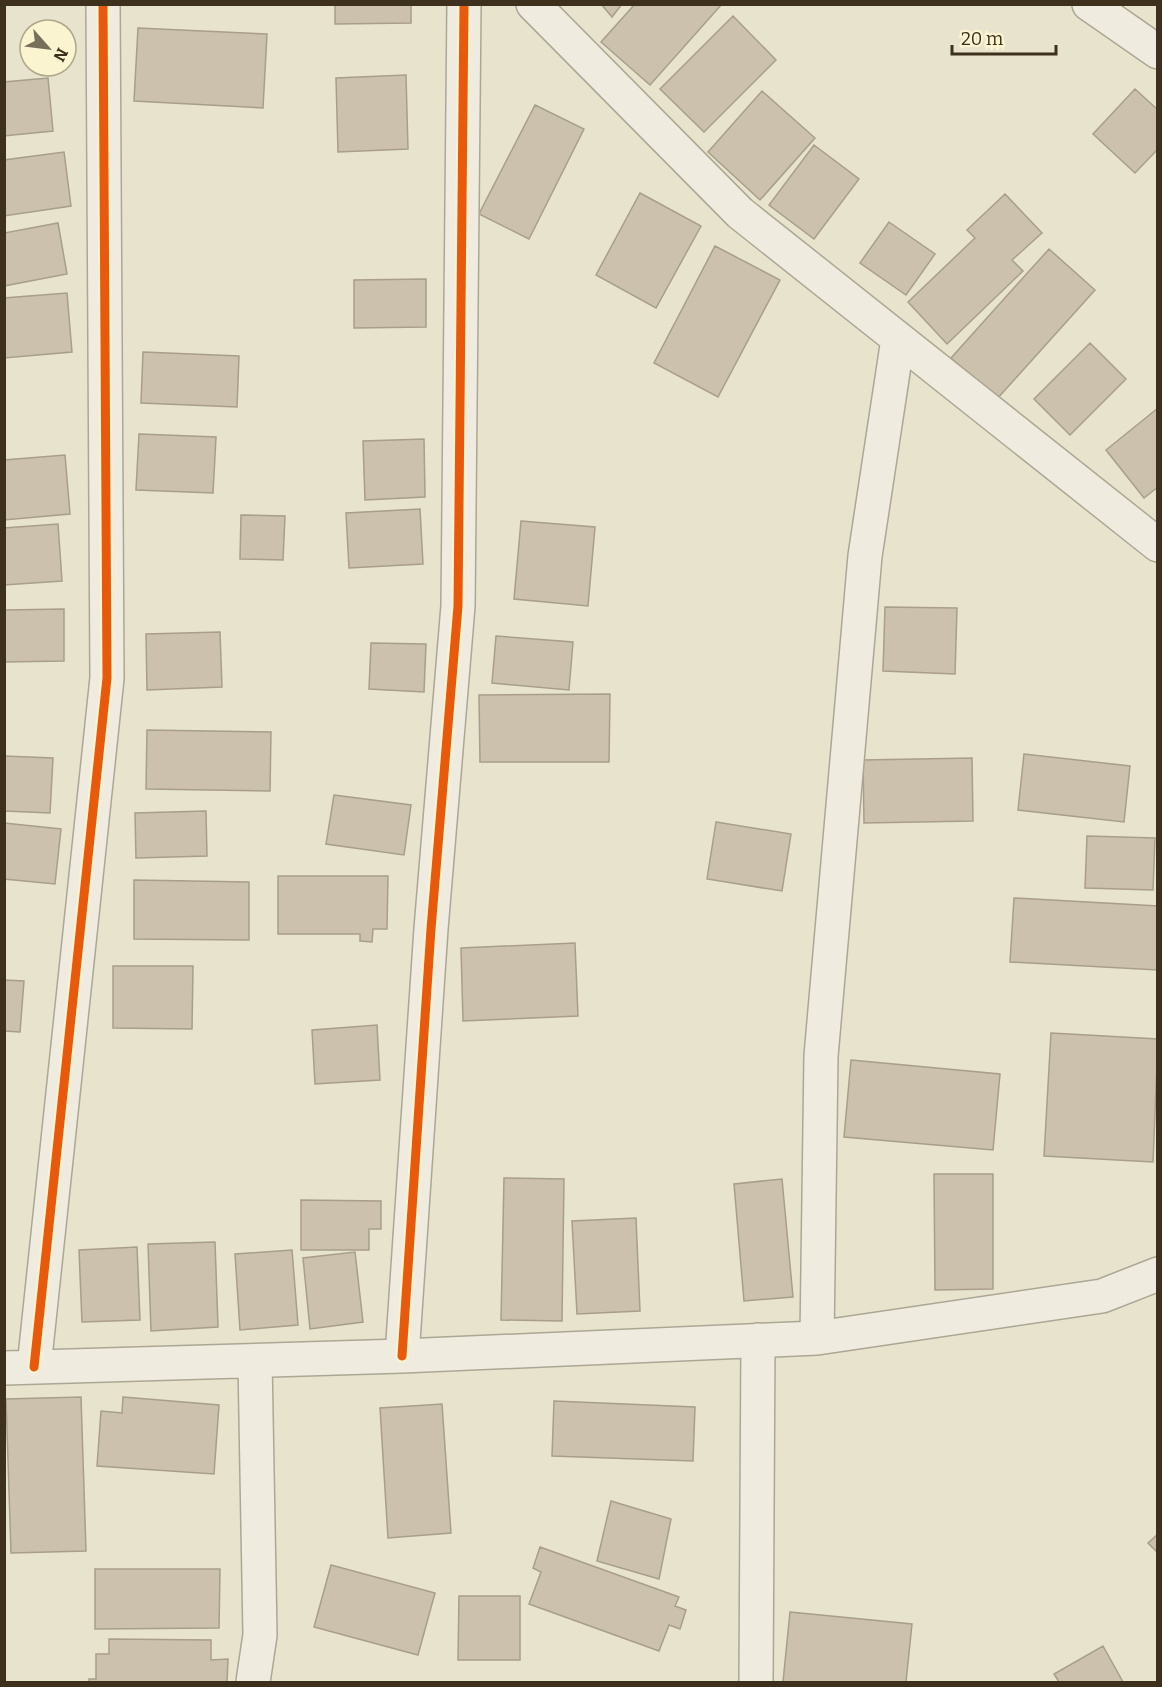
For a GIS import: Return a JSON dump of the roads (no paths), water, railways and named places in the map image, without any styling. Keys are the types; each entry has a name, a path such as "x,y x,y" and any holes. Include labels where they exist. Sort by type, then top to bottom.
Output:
{"street":[{"path":"103,4 107,678 19,1367 402,1356 817,1338 1102,1296 1158,1274"},
{"path":"402,1356 431,929 458,606 464,4"},
{"path":"533,4 740,213 1158,546"},
{"path":"1089,4 1158,52"},
{"path":"817,1338 822,1044 865,556 898,339"},
{"path":"756,1683 758,1340"},
{"path":"253,1683 260,1635 255,1361"}]}
